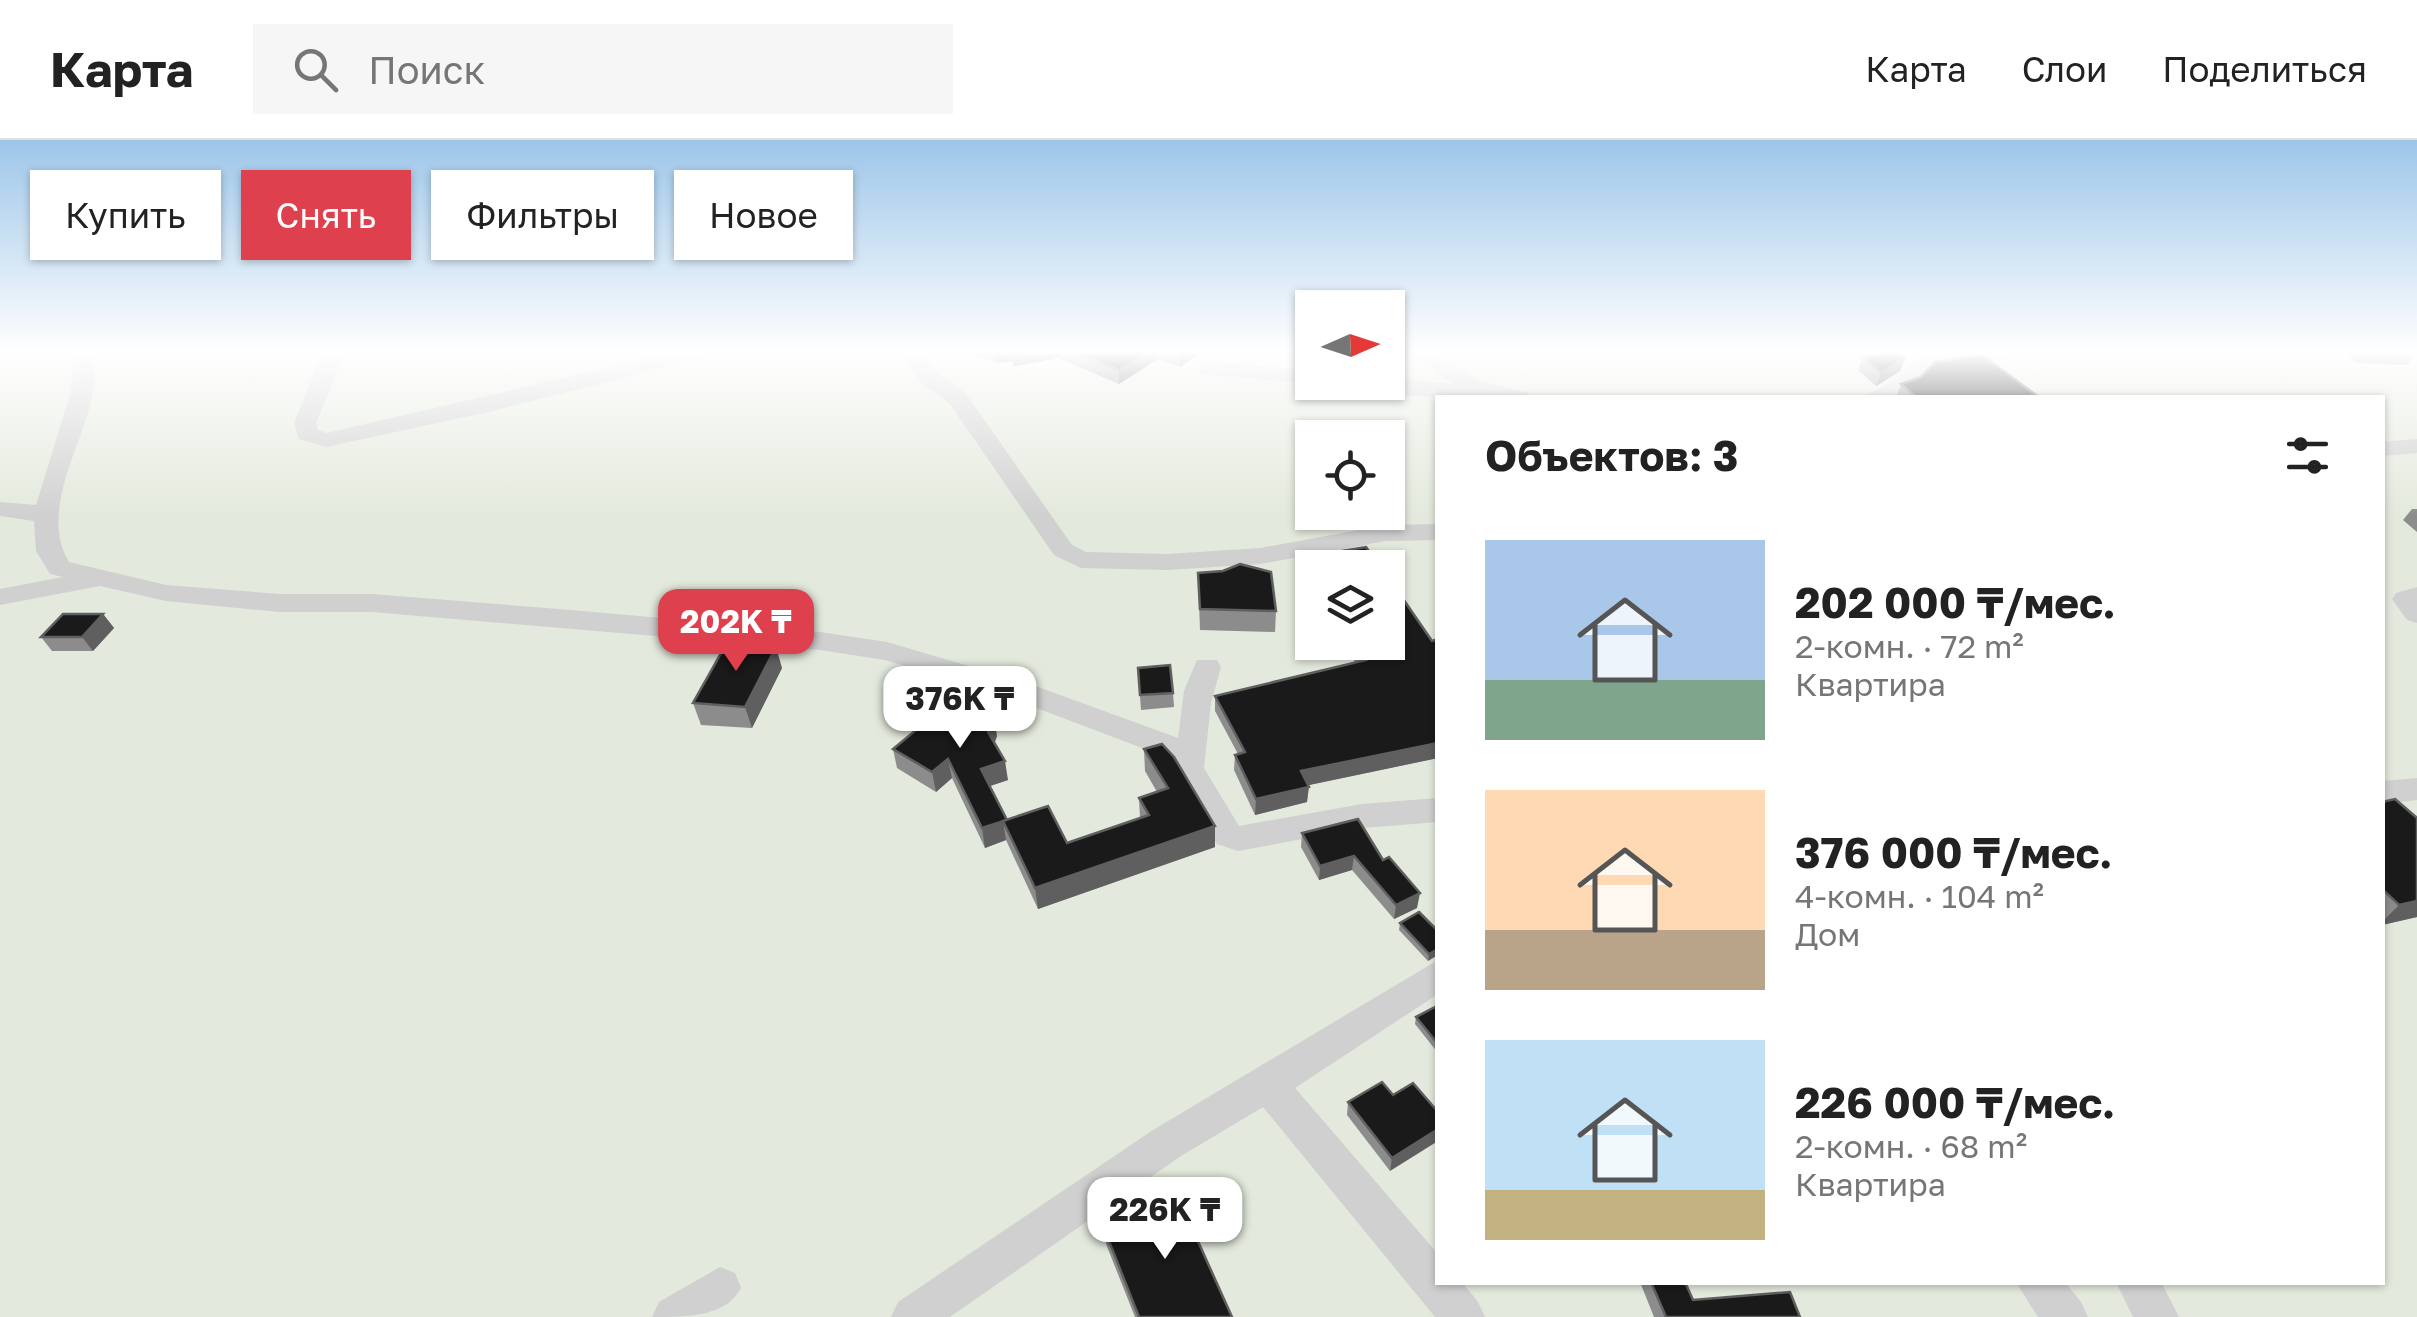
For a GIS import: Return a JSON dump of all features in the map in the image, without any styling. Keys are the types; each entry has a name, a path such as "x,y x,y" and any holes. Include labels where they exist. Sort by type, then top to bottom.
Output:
{"street":[{"path":"77,407 44,538 48,556 59,568 166,592 261,602 372,604 559,618 820,640 887,651 1105,720 1169,746 1189,768 1228,835 1238,839 1362,816 1435,810"},
{"path":"311,407 305,422 308,434 326,440 480,407"},
{"path":"964,407 1063,550 1081,560 1168,562 1260,556 1386,533 1435,532"},
{"path":"2385,449 2417,446"},
{"path":"0,509 32,511 47,517"},
{"path":"0,597 100,578"},
{"path":"2417,595 2406,599 2417,614"},
{"path":"1189,768 1198,685 1206,668"},
{"path":"2385,793 2417,789"},
{"path":"913,1317 1167,1143 1318,1054 1435,977"},
{"path":"1267,1082 1435,1284"},
{"path":"1435,1285 1462,1317"},
{"path":"2039,1285 2066,1317"},
{"path":"2139,1285 2157,1317"},
{"path":"674,1317 720,1288"}],"shaded area":[{"path":"0,407 1435,407 1435,1285 2385,1285 2385,407 2417,407 2417,1317 0,1317"}],"building":[{"path":"1240,564 1271,572 1276,611 1200,609 1198,573 1223,571"},
{"path":"1405,602 1435,640 1435,744 1301,771 1309,787 1256,799 1235,755 1245,752 1215,696 1366,660 1405,660"},
{"path":"63,614 103,614 82,637 41,637"},
{"path":"729,639 765,641 762,646 776,647 745,707 693,703"},
{"path":"1170,665 1173,693 1140,695 1138,668"},
{"path":"966,690 994,717 988,732 1005,761 981,769 1007,820 982,828 948,759 932,772 893,749 927,721 922,718"},
{"path":"1162,744 1174,757 1215,826 1035,888 1003,821 1048,806 1067,843 1149,815 1139,798 1168,788 1144,749"},
{"path":"2395,799 2417,818 2417,901 2399,905 2385,892 2385,801"},
{"path":"1358,819 1383,860 1389,857 1420,893 1396,905 1354,856 1320,866 1302,833"},
{"path":"1419,912 1435,928 1435,951 1429,954 1400,923"},
{"path":"1435,1007 1435,1040 1416,1017"},
{"path":"1382,1082 1393,1095 1413,1083 1435,1109 1435,1131 1392,1158 1348,1102"},
{"path":"1174,1188 1232,1317 1139,1317 1105,1231 1130,1220 1125,1208"},
{"path":"1652,1285 1686,1285 1693,1300 1790,1292 1800,1317 1666,1317"}]}
